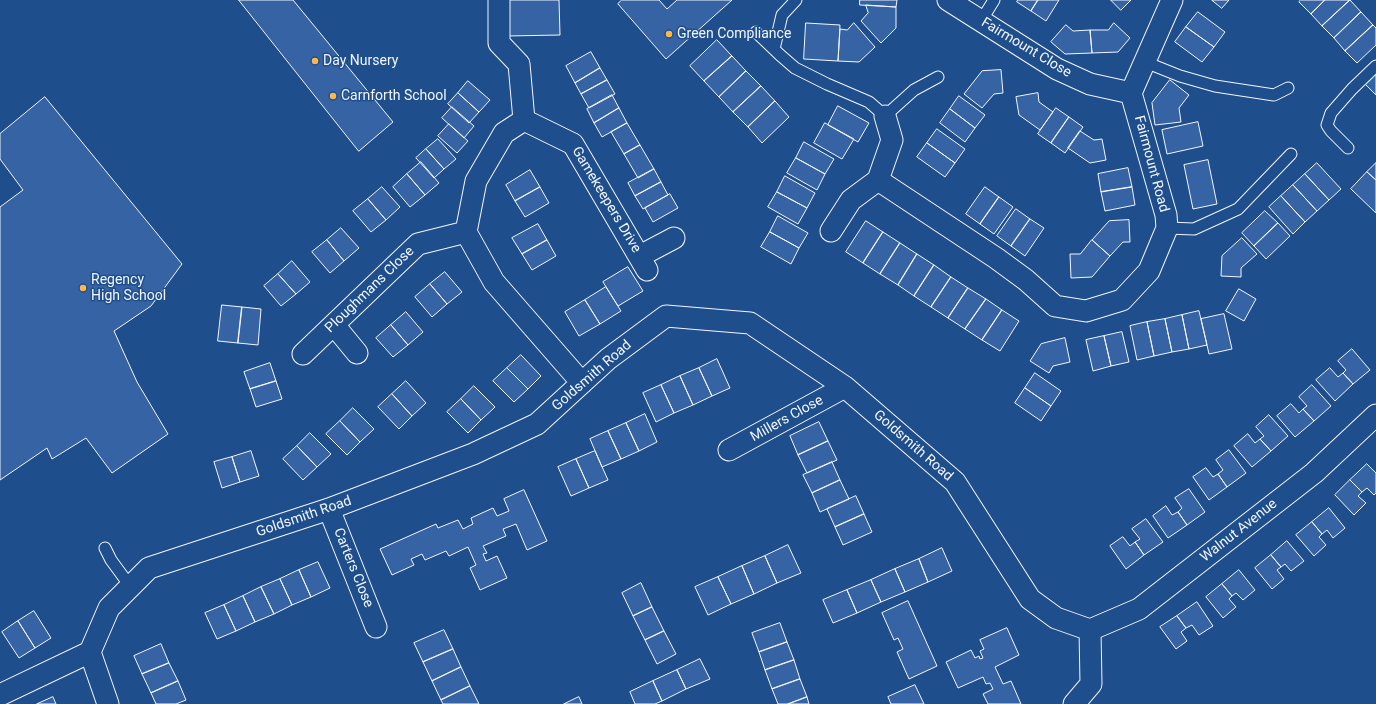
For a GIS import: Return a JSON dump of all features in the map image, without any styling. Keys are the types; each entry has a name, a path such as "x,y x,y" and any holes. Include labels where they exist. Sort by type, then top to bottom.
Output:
{"street":[{"path":"498,0 499,43 519,64 524,120 504,133 476,181 466,232 494,282 582,383"},
{"name":"Fairmount Close","path":"948,0 1057,69 1090,84 1132,93"},
{"path":"1132,93 1172,0"},
{"name":"Fairmount Road","path":"878,180 996,258 1056,306 1086,311 1122,300 1149,271 1167,228 1166,214 1132,93"},
{"path":"832,231 851,200 878,180 892,140 885,116"},
{"name":"Gamekeepers Drive","path":"524,120 574,144 644,263 674,238"},
{"name":"Ploughmans Close","path":"303,354 418,244 466,232"},
{"name":"Goldsmith Road","path":"90,652 109,608 149,568 329,509 473,454 537,424 608,359 666,316 750,323 845,387 955,482 1030,599 1056,618 1090,630"},
{"path":"334,325 357,353"},
{"name":"Millers Close","path":"729,450 845,387"},
{"name":"Walnut Avenue","path":"1090,630 1139,609 1314,473 1376,415"},
{"name":"Carters Close","path":"329,509 376,627"},
{"path":"1074,704 1091,684 1090,630"},
{"path":"0,695 90,652 108,704"}],"lane":[{"path":"774,49 782,15 796,0"},
{"path":"981,21 994,0"},
{"path":"756,32 795,68 869,102 885,116 914,90 938,77"},
{"path":"1145,62 1180,76 1215,86 1274,95 1288,88"},
{"path":"1348,148 1327,125 1331,113 1352,89 1376,66"},
{"path":"1167,228 1194,229 1238,209 1291,154"},
{"path":"105,548 111,560 130,586"}],"building":[{"name":"Day Nursery","path":"239,0 293,0 393,122 359,151"},
{"path":"506,0 559,0 560,35 507,36"},
{"name":"Green Compliance","path":"622,0 659,0 667,9 677,0 732,0 666,59 618,4"},
{"path":"860,0 897,0 896,7 860,5"},
{"path":"1018,0 1038,0 1031,11 1017,2"},
{"path":"1038,0 1059,0 1046,21 1031,11"},
{"path":"1111,0 1131,0 1121,10"},
{"path":"1212,0 1229,0 1222,8"},
{"path":"1301,0 1325,0 1311,14 1299,2"},
{"path":"1325,0 1350,0 1322,26 1311,14"},
{"path":"1350,0 1361,12 1334,38 1322,26"},
{"path":"866,5 896,7 896,28 881,43 861,21 868,13"},
{"path":"1198,12 1225,32 1214,47 1186,27"},
{"path":"1361,12 1373,25 1345,51 1334,38"},
{"path":"806,23 840,25 838,61 804,59"},
{"path":"854,23 875,47 859,62 838,61 840,29 847,30"},
{"path":"1114,23 1130,38 1118,52 1092,53 1090,30 1108,30"},
{"path":"1066,25 1073,31 1090,30 1092,53 1065,54 1051,42"},
{"path":"1373,25 1376,28 1376,45 1357,63 1345,51"},
{"path":"1186,27 1214,47 1202,62 1175,42"},
{"path":"717,40 732,56 704,81 690,66"},
{"path":"591,52 600,68 575,83 566,66"},
{"path":"732,56 746,71 719,97 704,81"},
{"path":"600,68 607,80 581,94 575,83"},
{"path":"1001,70 1003,93 994,94 982,108 964,94 982,71"},
{"path":"746,71 761,86 733,112 719,97"},
{"path":"1376,73 1376,95 1365,84"},
{"path":"607,80 615,94 589,108 581,94"},
{"path":"1170,80 1189,95 1179,108 1181,122 1155,125 1152,103"},
{"path":"468,81 490,100 479,112 458,93"},
{"path":"761,86 775,101 748,127 733,112"},
{"path":"458,93 479,112 469,123 448,104"},
{"path":"1038,93 1039,102 1053,112 1040,130 1019,115 1016,97"},
{"path":"612,95 619,108 594,123 587,109"},
{"path":"959,96 985,115 975,128 950,109"},
{"path":"45,97 182,264 151,306 114,331 137,382 168,434 112,473 86,438 52,459 47,448 0,480 0,207 23,190 0,159 0,134"},
{"path":"775,101 789,117 762,143 748,127"},
{"path":"838,106 869,123 858,142 828,125"},
{"path":"452,107 474,126 464,138 442,118"},
{"path":"619,108 627,123 602,137 594,123"},
{"path":"1056,108 1069,117 1051,143 1038,134"},
{"path":"950,109 975,128 965,142 940,123"},
{"path":"1069,117 1083,127 1065,153 1051,143"},
{"path":"1198,122 1203,146 1167,154 1162,130"},
{"path":"627,123 640,145 624,154 611,132"},
{"path":"825,123 854,139 842,159 814,143"},
{"path":"449,124 468,141 457,153 438,136"},
{"path":"937,129 965,149 955,163 927,143"},
{"path":"1080,131 1094,140 1102,139 1106,160 1090,163 1068,148"},
{"path":"438,139 456,159 444,169 426,149"},
{"path":"804,142 834,159 825,174 796,158"},
{"path":"927,143 955,163 945,177 917,157"},
{"path":"640,145 654,169 638,178 624,154"},
{"path":"426,149 444,169 434,178 416,158"},
{"path":"796,158 825,174 817,190 787,173"},
{"path":"1208,160 1217,204 1193,209 1184,165"},
{"path":"421,162 439,183 425,195 407,174"},
{"path":"1317,163 1341,189 1329,200 1305,174"},
{"path":"1376,163 1376,180 1367,172"},
{"path":"1128,168 1132,187 1101,192 1098,174"},
{"path":"654,169 661,182 635,196 628,183"},
{"path":"530,170 540,187 515,201 506,185"},
{"path":"1367,172 1376,180 1376,213 1351,189"},
{"path":"407,174 425,195 410,207 393,187"},
{"path":"1305,174 1329,200 1317,211 1293,185"},
{"path":"785,176 815,193 807,208 777,192"},
{"path":"661,182 668,195 643,209 635,196"},
{"path":"1293,185 1317,211 1305,222 1281,196"},
{"path":"382,187 400,207 386,220 368,199"},
{"path":"540,187 549,203 525,217 515,201"},
{"path":"985,187 999,197 980,224 966,214"},
{"path":"1132,187 1135,205 1105,211 1101,192"},
{"path":"777,192 807,208 798,224 768,207"},
{"path":"670,194 678,208 653,222 645,208"},
{"path":"1281,196 1305,222 1293,234 1269,207"},
{"path":"999,197 1013,207 994,234 980,224"},
{"path":"368,199 386,220 371,232 353,211"},
{"path":"1016,209 1030,219 1011,246 997,236"},
{"path":"1265,211 1278,223 1254,246 1242,233"},
{"path":"778,216 808,233 799,248 770,232"},
{"path":"1030,219 1044,228 1025,256 1011,246"},
{"path":"1129,220 1130,242 1123,242 1110,256 1092,240 1109,221"},
{"path":"866,221 883,232 863,263 846,252"},
{"path":"1278,223 1290,236 1266,259 1254,246"},
{"path":"538,224 547,240 522,254 512,238"},
{"path":"341,228 359,248 344,261 327,240"},
{"path":"770,232 799,248 791,264 761,247"},
{"path":"883,232 900,243 880,274 863,263"},
{"path":"1242,238 1257,254 1241,268 1241,277 1221,276 1222,256"},
{"path":"327,240 344,261 330,273 312,252"},
{"path":"547,240 556,256 532,270 522,254"},
{"path":"1092,240 1110,256 1092,277 1071,278 1070,254 1080,254"},
{"path":"900,243 917,254 898,285 880,274"},
{"path":"917,254 934,265 914,296 898,285"},
{"path":"292,261 310,282 296,294 278,274"},
{"path":"934,265 951,277 931,307 914,296"},
{"path":"628,267 643,291 618,306 603,282"},
{"path":"445,272 462,292 447,304 430,284"},
{"path":"278,274 296,294 281,306 264,286"},
{"path":"951,277 968,288 948,318 931,307"},
{"path":"430,284 447,304 432,317 415,297"},
{"path":"606,287 621,311 600,324 585,300"},
{"path":"968,288 986,299 965,329 948,318"},
{"path":"1239,289 1256,299 1244,321 1226,311"},
{"path":"986,299 1002,310 982,340 965,329"},
{"path":"585,300 600,324 579,336 565,312"},
{"path":"222,305 242,307 238,343 218,341"},
{"path":"242,307 261,309 258,345 238,343"},
{"path":"1002,310 1019,321 1000,351 982,340"},
{"path":"1199,311 1207,345 1189,349 1182,315"},
{"path":"406,312 423,332 408,345 391,325"},
{"path":"1224,314 1232,349 1209,354 1201,319"},
{"path":"1182,315 1189,349 1172,352 1165,319"},
{"path":"1165,319 1172,352 1154,356 1147,322"},
{"path":"1147,322 1154,356 1137,360 1130,326"},
{"path":"391,325 408,345 393,357 376,338"},
{"path":"1122,332 1129,362 1111,366 1104,336"},
{"path":"1104,336 1111,366 1093,371 1086,340"},
{"path":"1065,338 1070,362 1053,366 1049,373 1030,361 1041,344"},
{"path":"1352,349 1370,370 1353,384 1343,373 1346,370 1338,361"},
{"path":"521,355 541,376 528,389 507,368"},
{"path":"717,359 730,388 712,396 699,368"},
{"path":"270,363 276,381 250,389 244,372"},
{"path":"507,368 528,389 514,402 493,381"},
{"path":"699,368 712,396 693,405 680,376"},
{"path":"1330,368 1338,377 1343,373 1353,384 1335,401 1316,380"},
{"path":"1035,373 1061,391 1051,406 1025,388"},
{"path":"680,376 693,405 674,413 661,385"},
{"path":"276,381 282,399 256,407 250,389"},
{"path":"406,381 426,403 412,416 392,394"},
{"path":"661,385 674,413 656,422 643,393"},
{"path":"1312,385 1331,406 1314,421 1303,409 1307,406 1299,397"},
{"path":"474,386 495,407 481,420 461,399"},
{"path":"1025,388 1051,406 1041,421 1015,403"},
{"path":"392,394 412,416 399,429 378,407"},
{"path":"461,399 481,420 468,433 447,412"},
{"path":"1291,404 1299,413 1303,409 1314,421 1295,437 1277,416"},
{"path":"353,408 374,429 360,442 340,421"},
{"path":"645,414 657,442 639,451 626,423"},
{"path":"1269,415 1288,436 1271,451 1260,439 1264,436 1256,427"},
{"path":"340,421 360,442 347,455 326,434"},
{"path":"819,422 828,441 798,455 790,436"},
{"path":"626,423 639,451 621,459 608,431"},
{"path":"608,431 621,459 602,467 590,439"},
{"path":"310,433 331,454 317,467 297,446"},
{"path":"1248,434 1255,443 1260,439 1271,451 1252,467 1234,446"},
{"path":"828,441 837,460 807,473 798,455"},
{"path":"297,446 317,467 303,480 283,459"},
{"path":"1229,450 1246,473 1227,487 1218,474 1223,470 1216,460"},
{"path":"251,451 259,476 240,482 232,457"},
{"path":"595,451 608,480 589,488 576,459"},
{"path":"232,457 240,482 222,488 214,462"},
{"path":"576,459 589,488 571,496 558,467"},
{"path":"832,462 840,480 812,493 803,475"},
{"path":"1367,464 1376,473 1376,493 1374,495 1367,488 1362,492 1350,480"},
{"path":"1206,468 1213,477 1218,474 1227,487 1209,500 1193,477"},
{"path":"840,480 849,499 820,512 812,493"},
{"path":"1350,480 1362,492 1358,496 1366,503 1354,515 1335,495"},
{"path":"1189,489 1205,512 1187,525 1178,512 1182,508 1175,498"},
{"path":"524,490 547,541 527,550 516,524 503,529 506,536 483,546 487,553 483,554 486,561 497,556 507,578 480,590 470,568 476,565 468,547 449,556 446,551 425,560 422,554 411,559 414,565 392,575 380,549 436,524 438,528 458,520 463,529 473,524 471,518 493,508 497,516 509,511 504,499"},
{"path":"856,496 864,514 835,527 827,509"},
{"path":"1166,506 1172,515 1178,512 1187,525 1168,538 1153,516"},
{"path":"1329,508 1345,528 1333,538 1327,530 1322,534 1312,522"},
{"path":"864,514 872,532 843,545 835,527"},
{"path":"1146,519 1163,542 1144,555 1135,542 1140,539 1132,529"},
{"path":"1312,522 1322,534 1319,537 1326,545 1314,556 1296,535"},
{"path":"1123,537 1130,546 1135,542 1144,555 1126,569 1110,546"},
{"path":"1287,541 1304,561 1291,571 1285,564 1281,567 1271,555"},
{"path":"788,545 801,573 777,583 765,556"},
{"path":"942,548 952,571 928,582 919,559"},
{"path":"1271,555 1281,567 1277,570 1284,579 1272,589 1255,568"},
{"path":"765,556 777,583 754,594 742,566"},
{"path":"919,559 928,582 905,592 895,569"},
{"path":"318,562 330,588 311,597 299,570"},
{"path":"742,566 754,594 731,604 718,577"},
{"path":"895,569 905,592 881,602 871,580"},
{"path":"299,570 311,597 292,605 280,579"},
{"path":"1239,570 1255,590 1243,600 1236,593 1232,596 1222,584"},
{"path":"718,577 731,604 708,615 695,587"},
{"path":"280,579 292,605 274,614 261,587"},
{"path":"871,580 881,602 857,613 847,590"},
{"path":"641,583 652,607 633,616 622,593"},
{"path":"1222,584 1232,596 1229,599 1236,607 1223,618 1206,597"},
{"path":"261,587 274,614 255,622 243,596"},
{"path":"847,590 857,613 833,623 823,600"},
{"path":"243,596 255,622 236,631 224,605"},
{"path":"908,601 937,666 909,679 897,652 903,649 898,638 894,640 882,613"},
{"path":"1197,602 1213,626 1199,635 1192,625 1186,628 1177,616"},
{"path":"224,605 236,631 217,639 205,613"},
{"path":"652,607 664,631 645,640 633,616"},
{"path":"34,611 51,638 35,648 18,621"},
{"path":"1177,616 1186,628 1181,632 1187,641 1176,649 1160,627"},
{"path":"18,621 35,648 19,658 2,632"},
{"path":"780,623 787,642 759,652 752,633"},
{"path":"1007,628 1019,655 995,667 1003,684 1011,681 1021,704 988,704 983,694 993,689 990,683 986,684 983,677 958,688 946,662 971,650 975,658 979,656 980,659 983,658 980,651 984,649 980,640"},
{"path":"444,630 453,649 423,662 414,643"},
{"path":"664,631 676,654 657,664 645,640"},
{"path":"787,642 794,660 765,670 759,652"},
{"path":"161,644 169,663 142,674 134,656"},
{"path":"453,649 461,667 432,681 423,662"},
{"path":"700,659 710,679 686,689 677,670"},
{"path":"794,660 800,679 772,689 765,670"},
{"path":"169,663 178,681 151,693 142,674"},
{"path":"461,667 470,686 441,700 432,681"},
{"path":"677,670 686,689 662,701 653,681"},
{"path":"800,679 807,697 788,704 778,704 772,689"},
{"path":"178,681 186,700 176,704 156,704 151,693"},
{"path":"653,681 662,701 655,704 635,704 630,692"},
{"path":"915,685 924,704 891,704 888,697"},
{"path":"470,686 479,704 443,704 441,700"},
{"path":"53,697 56,704 37,704"},
{"path":"579,697 582,704 564,704"},
{"path":"807,697 809,704 788,704"}],"place":[{"name":"Green Compliance","path":"669,34"},
{"name":"Day Nursery","path":"315,61"},
{"name":"Carnforth School","path":"333,96"},
{"name":"Regency High School","path":"83,288"}]}
